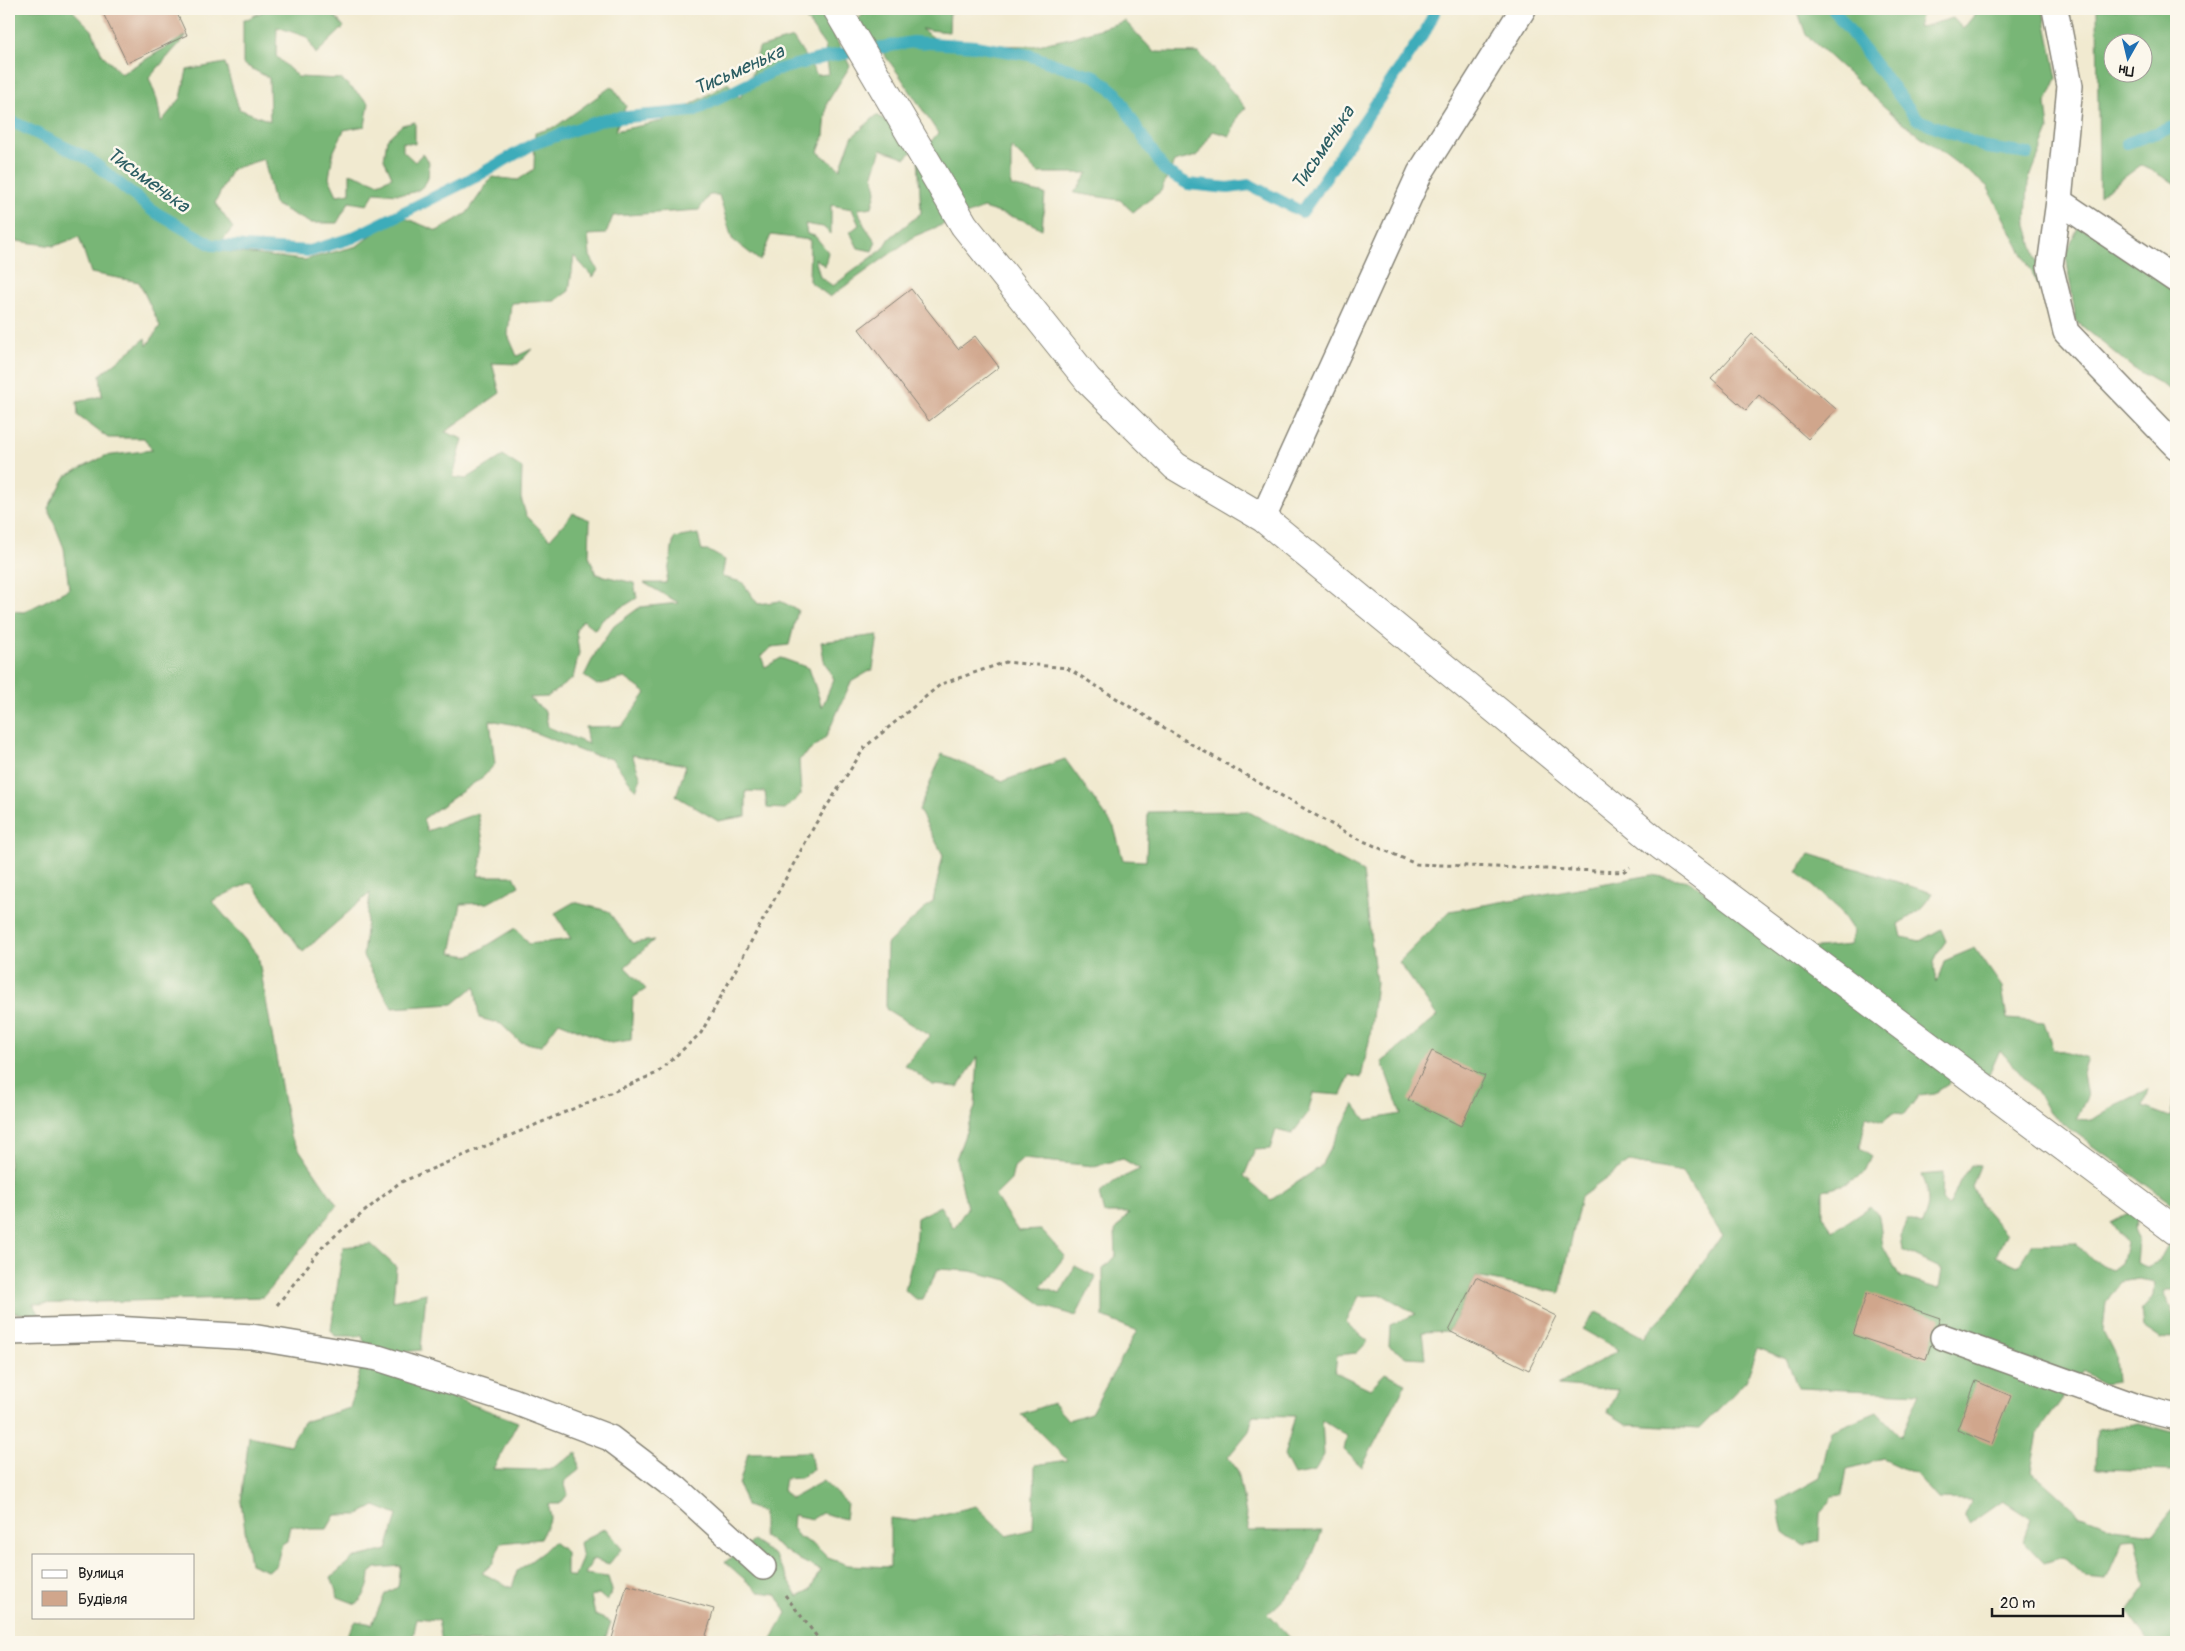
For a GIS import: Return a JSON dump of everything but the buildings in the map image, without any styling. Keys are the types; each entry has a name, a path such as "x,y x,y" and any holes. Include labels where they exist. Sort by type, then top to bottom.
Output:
{"street":[{"path":"841,14 964,225 1088,380 1175,466 1263,518 1660,845 2176,1232"}],"lane":[{"path":"1263,518 1420,173 1523,9"},
{"path":"2055,9 2070,86 2059,201 2050,266 2066,332 2176,446"},
{"path":"2059,201 2176,280"},
{"path":"9,1332 114,1329 252,1337 378,1358 513,1401 610,1438 677,1489 763,1567"},
{"path":"1944,1337 2140,1408 2176,1417"}],"path":[{"path":"252,1337 324,1244 399,1183 657,1073 701,1033 816,823 865,747 941,684 1006,662 1067,668 1186,741 1352,836 1416,864 1623,872 1660,845"},
{"path":"763,1567 821,1642"}],"green space":[{"path":"9,9 74,9 73,11 92,30 102,54 121,74 187,35 149,78 157,99 161,122 181,98 187,70 225,63 239,109 270,121 269,78 243,64 243,21 268,9 359,9 352,12 333,14 344,27 316,54 307,37 277,27 276,56 298,77 341,79 369,103 365,126 344,130 333,153 329,178 337,195 350,193 350,173 378,183 392,177 384,159 387,139 402,125 415,122 415,144 403,142 403,151 415,162 422,154 429,162 428,178 419,190 405,194 375,192 367,205 349,202 337,223 310,223 274,204 264,159 232,169 215,203 233,228 214,250 304,260 357,246 398,215 437,231 467,213 492,177 518,180 534,169 535,133 555,127 612,86 626,106 615,131 663,121 728,83 740,98 753,72 759,48 793,38 817,75 829,74 825,46 799,9 820,9 850,66 827,103 824,136 818,152 840,169 852,137 877,115 894,127 915,148 906,158 881,149 873,174 876,192 872,207 858,209 864,225 876,242 872,251 858,248 850,232 859,225 852,209 831,205 831,234 823,227 805,224 807,234 815,236 828,252 825,266 815,258 820,277 833,286 883,249 890,238 921,213 918,157 938,133 900,76 858,19 870,9 950,9 949,32 921,29 943,44 1033,46 1070,38 1125,21 1154,52 1199,53 1246,108 1238,116 1230,136 1213,131 1197,156 1174,162 1161,191 1133,212 1120,200 1074,193 1088,173 1038,173 1011,147 1011,186 1045,194 1042,229 1026,221 983,208 915,236 830,297 809,281 810,240 771,235 760,261 732,239 719,195 709,195 699,210 613,216 606,234 588,235 590,256 598,270 593,277 574,256 569,291 555,301 511,303 508,335 517,356 532,349 518,364 492,363 500,393 445,432 463,439 453,477 466,479 503,456 522,468 521,498 526,515 550,539 573,513 590,520 589,556 596,574 634,583 637,598 603,619 595,630 583,620 576,630 579,653 573,678 547,697 529,698 545,711 548,727 588,744 585,727 622,726 646,693 625,678 597,685 584,676 597,650 614,626 640,607 679,603 644,583 666,583 674,538 698,534 702,551 709,551 725,560 722,577 742,582 758,604 780,601 798,610 789,645 772,647 761,656 765,667 781,658 809,668 822,707 834,679 824,661 821,642 878,635 873,669 851,682 826,737 799,760 801,795 785,809 767,808 765,792 746,791 746,816 718,821 676,796 686,765 632,755 641,778 636,790 612,759 583,752 516,725 490,720 495,764 484,776 423,819 427,831 478,813 484,847 478,876 514,876 519,886 488,903 461,904 451,953 470,956 516,928 529,944 571,939 555,913 574,902 608,911 632,943 654,940 625,967 646,989 633,998 631,1040 611,1043 559,1022 541,1046 520,1042 501,1024 479,1018 475,986 453,1004 392,1008 363,956 370,893 303,952 251,882 212,901 258,955 290,1136 337,1205 263,1297 33,1304 41,1316 9,1312 9,611 24,612 69,589 64,548 48,508 66,476 105,456 152,450 144,438 108,438 78,416 77,402 102,396 100,375 146,338 147,346 160,326 139,282 91,273 79,237 54,246 9,240"},
{"path":"1797,9 1923,9 1918,28 1953,18 1963,29 1979,9 2043,9 2057,78 2046,103 2049,130 2028,182 2026,221 2049,305 1987,186 1899,120 1806,35"},
{"path":"2097,9 2176,9 2176,184 2141,165 2099,196"},
{"path":"2078,227 2167,259 2176,235 2176,393 2133,368 2076,321 2066,255"},
{"path":"942,754 1003,781 1065,759 1114,827 1123,860 1146,861 1148,812 1247,811 1363,872 1376,982 1370,1037 1361,1078 1350,1075 1341,1095 1313,1093 1308,1113 1292,1134 1276,1130 1270,1149 1255,1150 1244,1176 1271,1200 1320,1167 1354,1104 1366,1120 1401,1114 1382,1062 1437,1016 1399,962 1450,911 1651,875 1690,881 1786,951 1850,945 1854,932 1838,908 1797,872 1810,854 1932,893 1923,908 1899,924 1902,937 1920,941 1941,929 1946,941 1935,960 1934,970 1937,982 1944,961 1975,948 2002,987 2007,1019 2044,1022 2053,1049 2088,1059 2083,1073 2087,1097 2076,1119 2092,1120 2116,1105 2148,1090 2143,1107 2170,1117 2176,1092 2176,1207 2049,1113 2039,1095 2000,1050 1989,1075 1956,1061 1950,1083 1935,1093 1919,1095 1905,1114 1893,1113 1883,1121 1866,1116 1860,1148 1872,1156 1865,1173 1845,1184 1823,1190 1823,1216 1833,1231 1870,1206 1879,1216 1883,1246 1900,1277 1939,1289 1942,1269 1902,1250 1900,1236 1907,1220 1922,1225 1926,1211 1928,1200 1921,1175 1943,1173 1942,1202 1949,1206 1960,1181 1970,1165 1980,1166 1972,1186 1981,1205 2006,1234 1996,1256 2018,1266 2032,1244 2076,1243 2092,1260 2112,1270 2121,1263 2126,1244 2111,1222 2134,1210 2138,1218 2134,1229 2139,1241 2137,1263 2147,1267 2159,1261 2171,1239 2176,1246 2176,1290 2165,1290 2175,1323 2176,1335 2161,1340 2143,1328 2141,1311 2154,1296 2155,1282 2139,1279 2120,1282 2106,1302 2103,1331 2115,1355 2117,1383 2103,1385 2083,1370 2038,1433 2031,1471 2080,1515 2114,1529 2154,1534 2176,1504 2176,1642 2148,1642 2127,1612 2146,1586 2136,1539 2123,1540 2106,1579 2085,1577 2063,1557 2044,1563 2023,1541 2031,1519 2003,1501 1969,1525 1964,1515 1971,1500 1938,1499 1916,1474 1883,1459 1847,1469 1842,1496 1832,1497 1820,1514 1819,1541 1804,1546 1784,1531 1777,1502 1820,1478 1831,1431 1877,1412 1901,1437 1920,1393 1798,1388 1786,1359 1758,1348 1746,1381 1699,1429 1628,1425 1607,1412 1619,1390 1558,1385 1619,1350 1582,1329 1596,1312 1644,1337 1678,1299 1722,1235 1682,1172 1629,1162 1581,1197 1560,1293 1476,1277 1449,1331 1422,1332 1425,1358 1406,1357 1389,1346 1390,1325 1416,1314 1383,1295 1359,1296 1346,1323 1368,1341 1357,1353 1337,1355 1335,1372 1370,1389 1385,1373 1406,1383 1362,1467 1344,1450 1347,1436 1322,1420 1324,1455 1315,1471 1294,1475 1284,1456 1295,1416 1253,1415 1249,1431 1228,1457 1238,1471 1249,1531 1322,1531 1302,1582 1268,1614 1292,1640 1291,1642 770,1642 787,1613 776,1594 759,1592 725,1562 753,1541 775,1556 798,1597 810,1591 820,1570 794,1557 763,1536 763,1512 746,1506 739,1485 748,1453 810,1452 813,1469 800,1478 785,1479 783,1490 791,1499 823,1481 847,1504 845,1519 822,1513 812,1519 793,1515 792,1528 799,1537 816,1546 828,1558 848,1565 890,1567 890,1518 915,1521 976,1506 1007,1536 1033,1529 1035,1465 1067,1460 1021,1414 1053,1403 1068,1420 1091,1413 1137,1331 1103,1317 1103,1269 1116,1255 1115,1231 1129,1213 1104,1213 1099,1194 1115,1181 1140,1169 1123,1159 1094,1166 1023,1159 1014,1167 1011,1180 995,1196 1018,1231 1041,1230 1065,1256 1041,1287 1060,1294 1075,1266 1096,1277 1076,1316 1044,1306 1008,1280 970,1271 938,1269 923,1299 915,1299 905,1290 915,1248 917,1218 940,1206 954,1228 967,1208 956,1159 975,1107 978,1057 958,1087 933,1085 905,1065 930,1036 886,1009 887,944 933,901 943,855 919,810"},
{"path":"371,1244 396,1267 393,1301 426,1293 421,1350 403,1352 398,1371 434,1390 518,1422 493,1469 549,1470 577,1453 579,1470 564,1482 568,1494 560,1504 548,1504 551,1517 540,1539 501,1543 493,1563 482,1573 512,1588 517,1571 543,1552 553,1542 566,1552 566,1575 574,1578 582,1559 579,1543 605,1528 622,1548 609,1564 593,1559 585,1574 608,1577 612,1590 607,1601 599,1594 591,1596 595,1615 611,1622 604,1642 442,1642 438,1620 417,1618 412,1642 342,1642 356,1621 372,1624 385,1594 398,1587 401,1566 376,1568 370,1573 366,1590 356,1604 338,1597 331,1577 353,1558 387,1550 397,1515 375,1506 358,1515 335,1515 327,1529 310,1529 290,1525 287,1541 282,1544 276,1566 267,1571 250,1564 241,1502 249,1436 290,1445 303,1422 350,1408 366,1348 362,1336 335,1336 331,1330 343,1247"},
{"path":"2139,1423 2176,1433 2176,1471 2096,1469 2097,1430"}],"waterway":[{"name":"Тисьменька","path":"9,120 89,159 153,211 212,245 310,251 352,238 477,176 533,144 605,119 694,111 776,70 830,56 913,42 975,46 1029,55 1095,76 1117,94 1165,171 1188,184 1228,188 1250,185 1302,212 1426,30 1436,9"},
{"name":"Тисьменька","path":"1833,9 1917,119 1987,148 2028,154"},
{"name":"Тисьменька","path":"2127,143 2176,126"}]}
